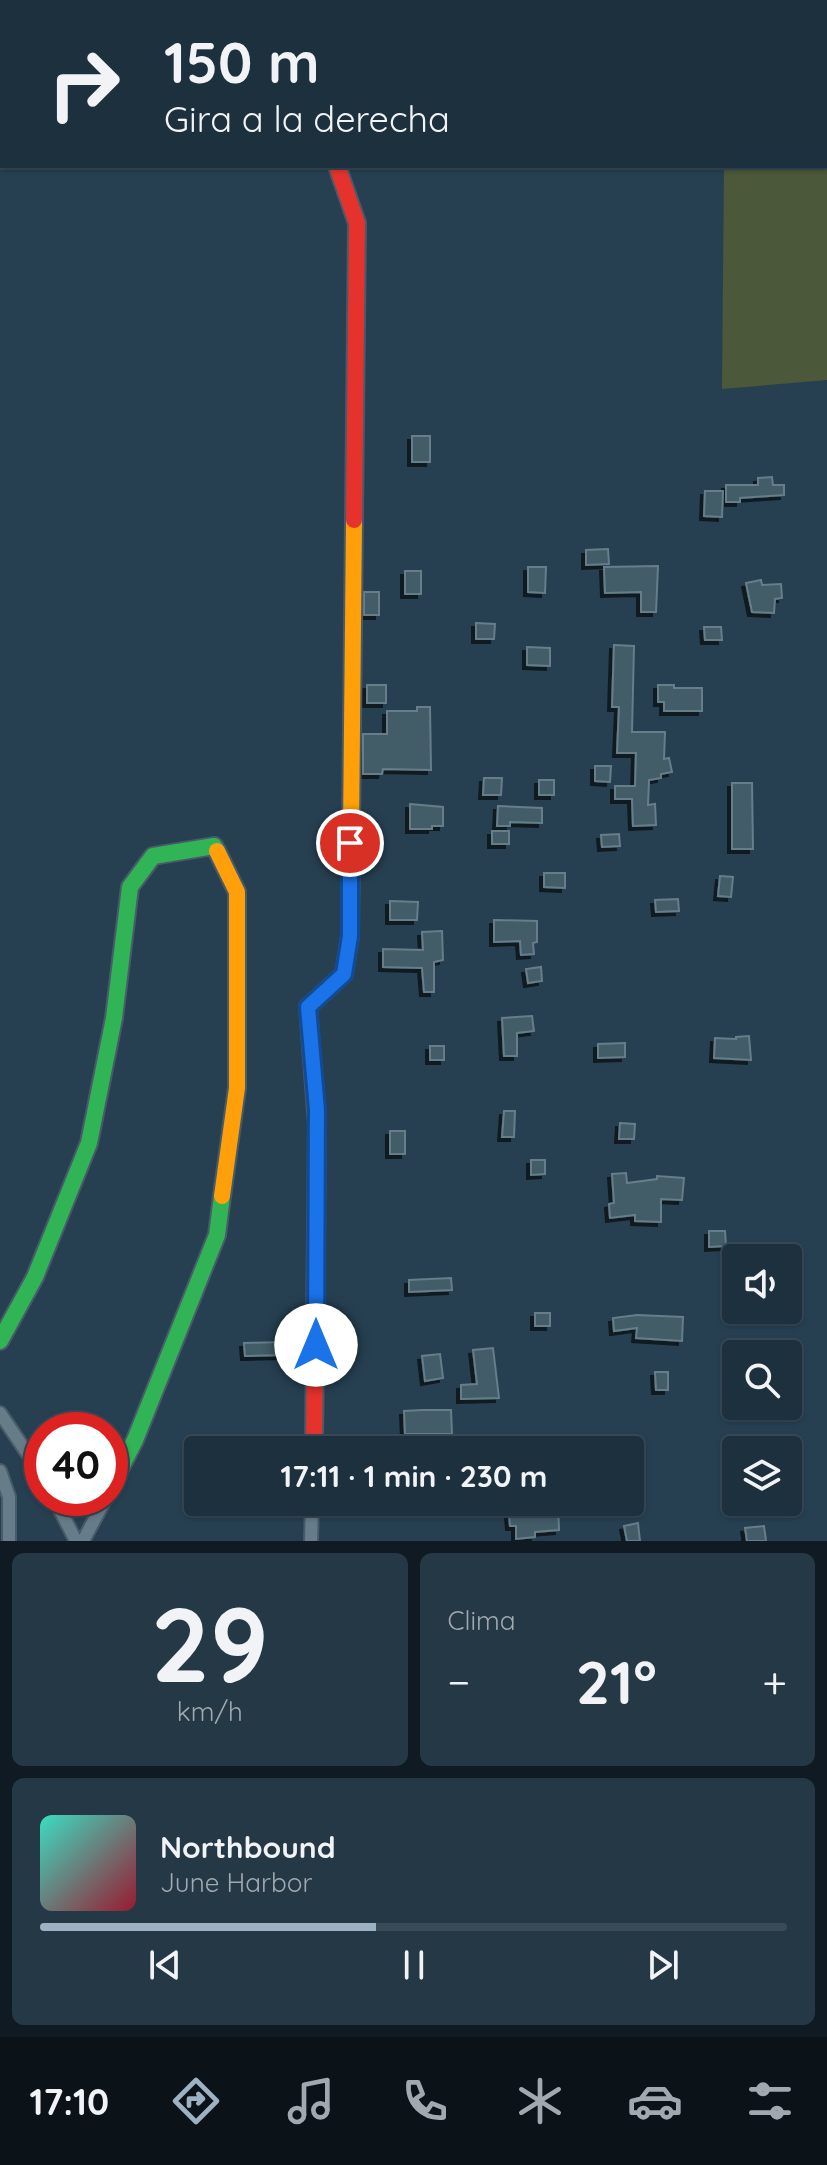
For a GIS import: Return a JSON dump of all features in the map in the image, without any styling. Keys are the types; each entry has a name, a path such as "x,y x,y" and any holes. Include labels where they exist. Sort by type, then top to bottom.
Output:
{"street":[{"path":"314,1436 317,1110 308,1007 344,974 350,936 357,223 338,168"},
{"path":"0,1341 35,1277 89,1143 114,1018 130,887 153,856 214,846 237,892 237,1088 217,1235 128,1454"},
{"path":"0,1413 24,1448"},
{"path":"0,1471 9,1497 9,1541"},
{"path":"63,1516 76,1541"},
{"path":"83,1541 96,1516"},
{"path":"311,1541 312,1516"}],"green space":[{"path":"724,168 827,168 827,380 722,389"}],"building":[{"path":"412,436 430,436 430,462 412,462"},
{"path":"772,477 773,485 784,485 784,495 726,502 726,485 758,485 758,478"},
{"path":"705,491 723,491 722,517 704,516"},
{"path":"608,549 609,564 586,565 586,550"},
{"path":"658,566 656,612 641,612 641,592 605,593 604,567"},
{"path":"528,567 546,567 545,593 528,592"},
{"path":"405,571 421,571 421,594 405,594"},
{"path":"761,580 762,585 781,584 782,598 775,599 774,613 752,612 746,583"},
{"path":"364,592 379,592 379,615 364,615"},
{"path":"476,623 495,624 494,639 476,639"},
{"path":"704,627 721,627 722,640 705,640"},
{"path":"614,645 634,646 632,732 665,732 664,759 669,758 672,772 649,780 648,805 655,804 656,825 633,826 632,799 615,799 615,786 635,786 636,753 617,753 619,707 612,707"},
{"path":"527,647 550,648 550,666 527,665"},
{"path":"367,685 386,685 386,703 367,703"},
{"path":"658,685 702,688 702,711 664,711 664,702 658,702"},
{"path":"417,707 430,707 431,770 383,769 382,774 363,774 363,734 387,734 387,711 417,711"},
{"path":"595,766 611,766 610,782 595,781"},
{"path":"484,778 502,778 501,795 483,795"},
{"path":"539,780 554,780 554,795 539,795"},
{"path":"732,783 752,783 753,849 732,849"},
{"path":"410,804 443,807 443,826 410,829"},
{"path":"498,806 542,808 542,823 510,822 510,826 497,826"},
{"path":"492,831 509,831 509,844 492,844"},
{"path":"619,834 620,846 602,847 601,835"},
{"path":"544,873 565,873 565,888 544,887"},
{"path":"720,876 733,877 731,897 718,896"},
{"path":"678,899 679,911 656,912 655,900"},
{"path":"390,901 418,902 417,920 390,920"},
{"path":"494,920 537,921 534,954 521,955 520,941 494,942"},
{"path":"442,931 443,960 434,962 434,992 424,992 422,968 383,967 383,949 423,950 422,932"},
{"path":"541,967 542,981 528,983 526,969"},
{"path":"532,1016 534,1031 517,1033 517,1056 504,1056 502,1018"},
{"path":"749,1036 751,1060 714,1058 715,1038"},
{"path":"625,1043 625,1057 598,1058 598,1044"},
{"path":"430,1046 444,1046 444,1060 430,1060"},
{"path":"504,1111 515,1111 514,1137 502,1137"},
{"path":"620,1123 635,1124 634,1139 619,1139"},
{"path":"390,1131 405,1131 405,1154 390,1154"},
{"path":"531,1160 545,1160 545,1174 531,1175"},
{"path":"626,1173 627,1183 657,1179 657,1176 684,1178 682,1200 661,1199 661,1222 635,1221 635,1215 610,1218 609,1204 614,1203 612,1174"},
{"path":"709,1231 725,1231 726,1244 709,1247"},
{"path":"451,1278 452,1290 409,1292 409,1280"},
{"path":"535,1313 550,1313 550,1326 535,1326"},
{"path":"637,1315 683,1317 682,1341 636,1338 637,1328 614,1331 613,1318"},
{"path":"288,1342 288,1355 245,1356 244,1343"},
{"path":"493,1348 499,1398 461,1399 461,1385 477,1384 473,1350"},
{"path":"440,1354 443,1378 425,1381 422,1356"},
{"path":"655,1372 668,1372 668,1390 656,1390"},
{"path":"451,1410 452,1434 405,1434 404,1411"},
{"path":"509,1516 558,1516 559,1530 535,1532 535,1537 516,1539 516,1526 510,1526"},
{"path":"638,1523 640,1541 627,1541 624,1526"},
{"path":"764,1526 766,1541 747,1541 745,1528"}],"traffic: fast":[{"path":"0,1341 35,1277 89,1143 114,1018 130,887 153,856 214,846 217,851"},
{"path":"128,1454 217,1235 222,1196"}],"traffic: slow":[{"path":"317,1124 308,1007 344,974 350,936 354,520"},
{"path":"217,851 237,892 237,1088 222,1196"}],"traffic: jam":[{"path":"338,168 357,223 354,520"},
{"path":"314,1436 317,1124"}],"route":[{"path":"316,1345 317,1110 308,1007 344,974 350,936 350,843"}]}
